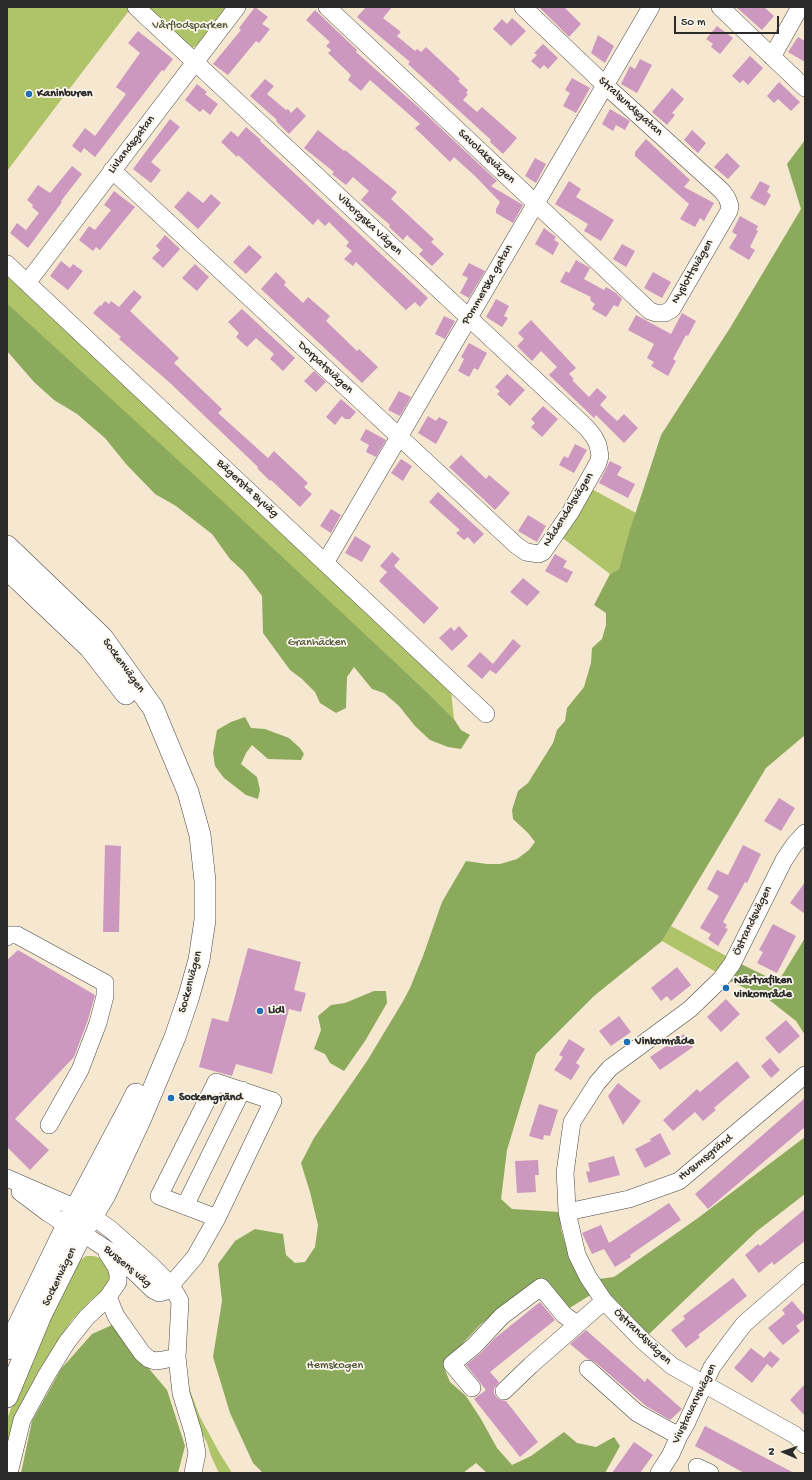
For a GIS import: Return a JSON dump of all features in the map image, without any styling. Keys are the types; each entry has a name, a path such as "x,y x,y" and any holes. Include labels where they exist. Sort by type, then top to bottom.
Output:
{"main road":[{"name":"Sockenvägen","path":"7,546 102,637 153,708 188,792 200,836 205,881 205,920 199,960 175,1037 141,1118 105,1195 79,1221 7,1349"},
{"name":"Sockenvägen","path":"7,569 90,648 142,715 162,755 182,803 189,840 194,880 194,922 188,958 168,1018 79,1221 7,1397"}],"street":[{"name":"Viborgska Vägen","path":"136,7 196,61 469,319 587,428 598,445"},
{"name":"Livlandsgatan","path":"27,283 237,7"},
{"name":"Savolaksvägen","path":"327,7 536,204 647,306"},
{"name":"Stralsundsgatan","path":"523,7 605,85 722,191 730,206 729,211"},
{"name":"Pommerska gatan","path":"325,563 651,7"},
{"path":"720,7 805,88"},
{"path":"772,57 800,7"},
{"name":"Dorpatsvägen","path":"112,170 516,544 526,552 539,554 543,552"},
{"name":"Nyslottsvägen","path":"647,306 650,311 656,313 665,313 672,309 729,211"},
{"name":"Bägersta Byväg","path":"7,264 486,714"},
{"name":"Nådendalsvägen","path":"543,552 570,513 598,463 600,456 598,445"},
{"name":"Östrandsvägen","path":"805,833 794,845 784,860 740,949 732,964 721,979 690,1009 610,1068 586,1098 572,1122 565,1173 567,1212 577,1255 588,1277 604,1301 643,1341 672,1366 795,1435 805,1445"},
{"path":"7,937 9,935 17,935 105,983 105,996 98,1023 80,1070 49,1125"},
{"name":"Husumsgränd","path":"567,1212 629,1199 679,1181 805,1075"},
{"path":"172,1286 195,1257 217,1218 273,1101 216,1082 159,1196 217,1218"},
{"path":"185,1206 242,1090"},
{"path":"7,1178 79,1221"},
{"path":"7,1182 48,1213 79,1221"},
{"name":"Bussens väg","path":"79,1221 102,1246 120,1258 153,1290 159,1293 166,1291 172,1286"},
{"name":"Bussens väg","path":"79,1221 132,1248 172,1286 180,1301 177,1357"},
{"path":"9,1473 22,1420 46,1376 67,1342 86,1318 108,1297 118,1282 116,1267 102,1246"},
{"name":"Vivstavarvsvägen","path":"659,1473 671,1454 686,1424 712,1367 744,1324 805,1271"},
{"path":"472,1388 452,1364 474,1346 502,1316 540,1287 552,1299 564,1315 577,1324"},
{"path":"108,1297 116,1316 142,1353 149,1359 155,1361 177,1357 181,1393 193,1432 197,1454 193,1473"},
{"name":"Östrandsvägen","path":"504,1391 531,1365 604,1301"},
{"path":"588,1369 637,1413 679,1436"}],"green space":[{"name":"Vårflodsparken","path":"7,7 133,7 7,171"},
{"name":"Vårflodsparken","path":"143,7 227,7 203,40 194,47 189,48"},
{"name":"Hemskogen","path":"805,140 805,735 766,768 662,941 594,996 536,1054 507,1150 501,1199 512,1209 560,1212 561,1229 569,1257 592,1294 568,1309 540,1284 531,1284 481,1324 464,1342 445,1370 450,1382 466,1396 497,1448 512,1465 531,1456 564,1432 577,1443 596,1447 614,1437 620,1446 605,1473 487,1473 476,1463 463,1473 263,1473 253,1463 230,1413 213,1357 222,1301 218,1264 235,1241 255,1229 283,1234 286,1255 295,1263 305,1262 315,1247 318,1225 301,1163 314,1138 367,1061 402,1003 423,956 442,902 466,861 500,864 517,859 529,850 535,842 513,819 512,810 518,791 528,783 553,743 557,730 565,721 567,708 584,687 591,663 592,648 602,639 606,625 606,613 594,605 610,574 619,569 629,533 661,435 730,328 801,209 787,164"},
{"path":"7,276 451,691 454,719 429,694 7,303"},
{"name":"Granhäcken","path":"7,303 429,694 454,719 461,730 470,735 461,749 448,747 430,740 415,726 399,706 384,693 372,689 354,667 347,677 346,708 336,713 320,703 315,692 290,670 263,633 262,596 244,572 230,559 212,534 176,506 155,494 126,464 105,438 77,414 54,400 34,382 7,351"},
{"path":"590,488 636,513 619,569 610,574 560,536"},
{"path":"245,717 251,728 265,729 289,738 304,754 301,760 268,759 252,745 241,764 257,777 260,790 258,799 246,795 224,778 215,766 213,753 217,730 231,722"},
{"path":"671,926 728,957 716,972 662,941"},
{"path":"805,938 805,1035 796,1021 768,999 730,981 741,964 778,982"},
{"path":"374,991 386,991 387,1003 365,1041 344,1071 330,1063 325,1054 314,1049 321,1030 318,1016 331,1005 345,1003"},
{"path":"805,1137 805,1194 757,1231 648,1335 607,1293 598,1279 614,1277 698,1218"},
{"path":"86,1256 100,1258 107,1263 113,1273 109,1286 91,1300 72,1320 55,1346 7,1460 7,1419 26,1368 76,1263"},
{"path":"112,1325 167,1390 185,1446 178,1473 21,1473 32,1421 61,1369 92,1334"},
{"path":"185,1377 200,1417 232,1473 219,1473 207,1443 198,1426"}],"building":[{"path":"255,7 268,17 262,24 270,29 259,43 256,41 228,75 213,64 241,30 239,28"},
{"path":"366,7 392,7 383,18 401,32 397,36 415,51 417,49 421,52 426,47 460,79 458,81 468,90 466,93 468,94 463,100 477,112 482,107 517,138 503,154 490,142 491,140 408,64 410,62 357,17"},
{"path":"539,7 564,7 581,24 569,37"},
{"path":"736,7 764,7 774,16 762,30"},
{"path":"315,10 357,50 356,52 417,106 497,181 491,186 523,205 513,223 496,213 496,209 500,202 475,176 454,157 450,162 415,128 420,124 370,80 361,91 348,80 351,75 328,53 331,50 326,46 330,42 306,20"},
{"path":"512,18 526,31 511,46 493,29 502,19 507,24"},
{"path":"717,26 733,38 720,54 711,47 713,44 706,39"},
{"path":"138,31 173,59 164,71 162,70 95,157 84,148 81,153 72,146 85,128 95,136 126,94 116,87 140,53 128,43"},
{"path":"598,35 614,46 605,63 591,53"},
{"path":"798,37 805,41 805,62 788,52"},
{"path":"543,44 558,58 548,69 544,65 540,69 531,61 537,55 534,53"},
{"path":"750,56 763,68 748,85 743,80 740,83 732,76"},
{"path":"640,59 652,65 637,93 621,84 630,66 635,69"},
{"path":"572,78 590,88 576,113 563,106 570,93 565,90"},
{"path":"265,79 274,86 267,94 286,110 288,109 291,113 297,107 306,116 289,134 276,121 277,120 250,96"},
{"path":"779,82 800,102 791,111 778,99 774,103 767,96"},
{"path":"197,84 207,92 205,94 218,104 210,115 203,109 200,112 185,100"},
{"path":"672,88 684,99 672,113 675,115 667,125 652,112"},
{"path":"610,109 630,121 625,130 616,125 613,131 602,124"},
{"path":"170,119 180,127 151,162 161,170 151,183 133,169"},
{"path":"246,127 428,298 420,307 415,302 406,310 356,262 353,266 344,259 352,251 346,246 349,242 329,222 325,226 318,219 313,225 238,155 237,157 221,142 231,131 238,137"},
{"path":"318,130 397,192 391,199 434,239 431,242 444,254 432,266 419,254 423,250 407,235 403,240 389,227 390,225 361,200 369,191 353,177 346,185 332,174 334,172 304,148"},
{"path":"692,130 706,143 698,153 684,140"},
{"path":"646,139 690,180 684,187 714,203 704,221 700,218 695,227 680,219 689,204 635,156 635,152"},
{"path":"727,153 740,166 728,179 714,167"},
{"path":"535,158 546,164 536,183 525,176"},
{"path":"72,166 82,174 28,248 10,233 17,223 26,230 39,213 27,200 38,185 50,193"},
{"path":"569,181 581,189 576,197 614,220 601,241 584,231 588,224 555,204"},
{"path":"760,181 770,186 767,192 771,195 765,206 750,198"},
{"path":"114,191 135,207 100,250 96,247 93,251 79,240 89,226 95,230 111,210 104,205"},
{"path":"188,191 203,203 211,194 221,203 198,229 174,207"},
{"path":"740,216 758,226 756,230 758,231 750,247 755,250 749,260 729,248 737,235 732,232"},
{"path":"544,228 556,237 554,240 559,243 553,255 535,244"},
{"path":"165,235 180,249 163,268 152,258 160,250 156,246"},
{"path":"622,244 635,251 626,267 613,259"},
{"path":"249,245 262,257 246,274 233,262"},
{"path":"576,260 590,268 584,279 604,290 606,287 622,299 618,307 614,305 606,317 592,309 595,304 590,300 591,297 560,282 566,271 569,273"},
{"path":"61,261 70,268 73,264 83,271 68,290 50,276"},
{"path":"469,263 485,271 469,298 460,293 468,278 462,275"},
{"path":"195,264 209,277 197,291 182,278"},
{"path":"276,272 286,282 284,285 303,303 308,297 330,316 326,321 357,351 359,349 378,367 362,383 261,289"},
{"path":"653,272 671,282 662,298 644,288"},
{"path":"134,290 142,297 130,311 179,358 174,363 222,409 218,413 268,458 274,451 308,483 304,487 312,494 300,507 271,480 270,481 257,468 258,467 169,382 119,339 121,337 93,313 105,301 109,304 111,301 119,307"},
{"path":"496,299 509,306 504,316 508,318 502,327 486,317"},
{"path":"242,309 295,358 283,371 270,359 274,354 256,338 247,347 236,337 239,333 228,322"},
{"path":"682,313 696,321 688,336 686,335 673,359 676,361 668,376 651,366 654,362 647,358 654,344 628,330 636,315 671,334"},
{"path":"444,316 455,321 445,339 435,334"},
{"path":"531,320 576,368 569,374 574,379 572,380 589,397 597,388 607,397 600,405 617,421 624,414 638,428 624,443 596,415 594,418 549,375 557,367 541,351 532,361 517,346 524,339 518,333"},
{"path":"469,343 487,353 478,370 474,368 469,377 458,371 464,359 461,357"},
{"path":"314,371 326,382 316,392 304,381"},
{"path":"507,374 525,390 510,406 497,394 500,391 495,387"},
{"path":"399,391 411,397 400,416 388,410"},
{"path":"341,399 356,412 350,419 345,419 342,416 335,425 326,417"},
{"path":"543,406 558,419 542,437 531,427 535,423 531,419"},
{"path":"428,416 436,421 439,417 448,422 436,444 418,433"},
{"path":"366,429 386,440 376,457 366,452 369,445 360,440"},
{"path":"575,444 587,450 574,473 559,465 564,456 568,458"},
{"path":"461,455 486,479 489,475 510,493 495,510 449,467"},
{"path":"401,459 412,466 403,481 391,473"},
{"path":"610,461 622,467 617,475 635,484 628,498 599,483"},
{"path":"438,492 484,534 474,544 468,537 464,540 456,533 460,530 429,502"},
{"path":"331,509 341,515 331,533 320,526"},
{"path":"528,515 546,526 537,542 518,531"},
{"path":"355,536 371,546 362,562 345,553"},
{"path":"392,552 400,559 394,566 439,608 424,624 379,581 387,572 380,566"},
{"path":"555,554 567,561 563,567 573,572 567,583 545,571"},
{"path":"523,578 540,592 527,606 510,592"},
{"path":"459,626 468,636 452,651 439,638 451,627 454,631"},
{"path":"513,639 521,646 496,674 490,670 482,679 467,666 480,652 493,664"},
{"path":"779,798 795,808 781,831 764,821"},
{"path":"105,845 121,846 119,932 103,932"},
{"path":"743,845 761,854 747,883 745,882 723,922 727,925 725,928 728,929 718,946 708,939 711,934 700,928 719,896 707,889 717,870 728,875"},
{"path":"805,882 805,914 790,903"},
{"path":"773,924 796,936 777,973 757,963 763,952 759,950"},
{"name":"Lidl","path":"248,948 301,962 294,990 306,993 301,1012 289,1009 272,1074 236,1064 232,1076 199,1067 212,1018 228,1022"},
{"path":"18,950 95,995 88,1020 74,1057 15,1119 49,1150 30,1170 7,1147 7,960"},
{"path":"677,967 691,985 671,1001 667,996 661,1001 651,988"},
{"path":"726,999 740,1014 721,1032 707,1017"},
{"path":"619,1016 631,1032 611,1046 599,1031"},
{"path":"786,1020 800,1036 779,1054 765,1038"},
{"path":"684,1034 693,1047 660,1070 650,1057"},
{"path":"569,1039 585,1049 576,1063 580,1066 571,1080 554,1070 563,1057 559,1055"},
{"path":"770,1058 780,1070 771,1078 761,1066"},
{"path":"737,1061 750,1077 714,1108 716,1110 703,1121 695,1112 673,1131 663,1120 697,1089 700,1092"},
{"path":"618,1083 641,1101 623,1125 608,1096"},
{"path":"805,1098 805,1127 708,1209 695,1194"},
{"path":"539,1104 558,1110 550,1136 544,1135 543,1140 529,1136"},
{"path":"660,1133 671,1154 645,1168 635,1149 651,1141 650,1139"},
{"path":"614,1156 620,1175 589,1183 586,1172 590,1171 588,1163"},
{"path":"538,1160 539,1175 535,1175 536,1192 517,1193 515,1161"},
{"path":"669,1203 681,1220 630,1255 631,1257 615,1267 604,1249 592,1254 582,1233 601,1225 609,1243"},
{"path":"805,1209 805,1241 774,1265 772,1262 759,1273 745,1255 758,1244 760,1246"},
{"path":"733,1278 747,1296 698,1335 700,1337 686,1348 671,1330 685,1319 683,1316"},
{"path":"792,1301 805,1316 805,1319 796,1326 800,1331 783,1345 768,1328 785,1314 782,1310"},
{"path":"540,1302 555,1320 490,1372 499,1382 494,1389 494,1393 497,1398 506,1401 538,1442 520,1457 474,1399 486,1390 466,1365 481,1353 494,1339"},
{"path":"586,1330 645,1382 647,1378 682,1409 670,1420 646,1406 595,1362 588,1359 570,1344"},
{"path":"751,1348 764,1358 770,1351 780,1359 772,1368 767,1364 752,1383 734,1368"},
{"path":"805,1384 805,1416 790,1400"},
{"path":"705,1426 794,1473 744,1473 695,1446"},
{"path":"634,1442 653,1455 640,1473 612,1473"}],"place":[{"name":"Kaninburen","path":"29,94"},
{"name":"Närtrafiken vinkområde","path":"726,988"},
{"name":"Lidl","path":"260,1011"},
{"name":"Vinkområde","path":"627,1042"},
{"name":"Sockengränd","path":"171,1098"}]}
